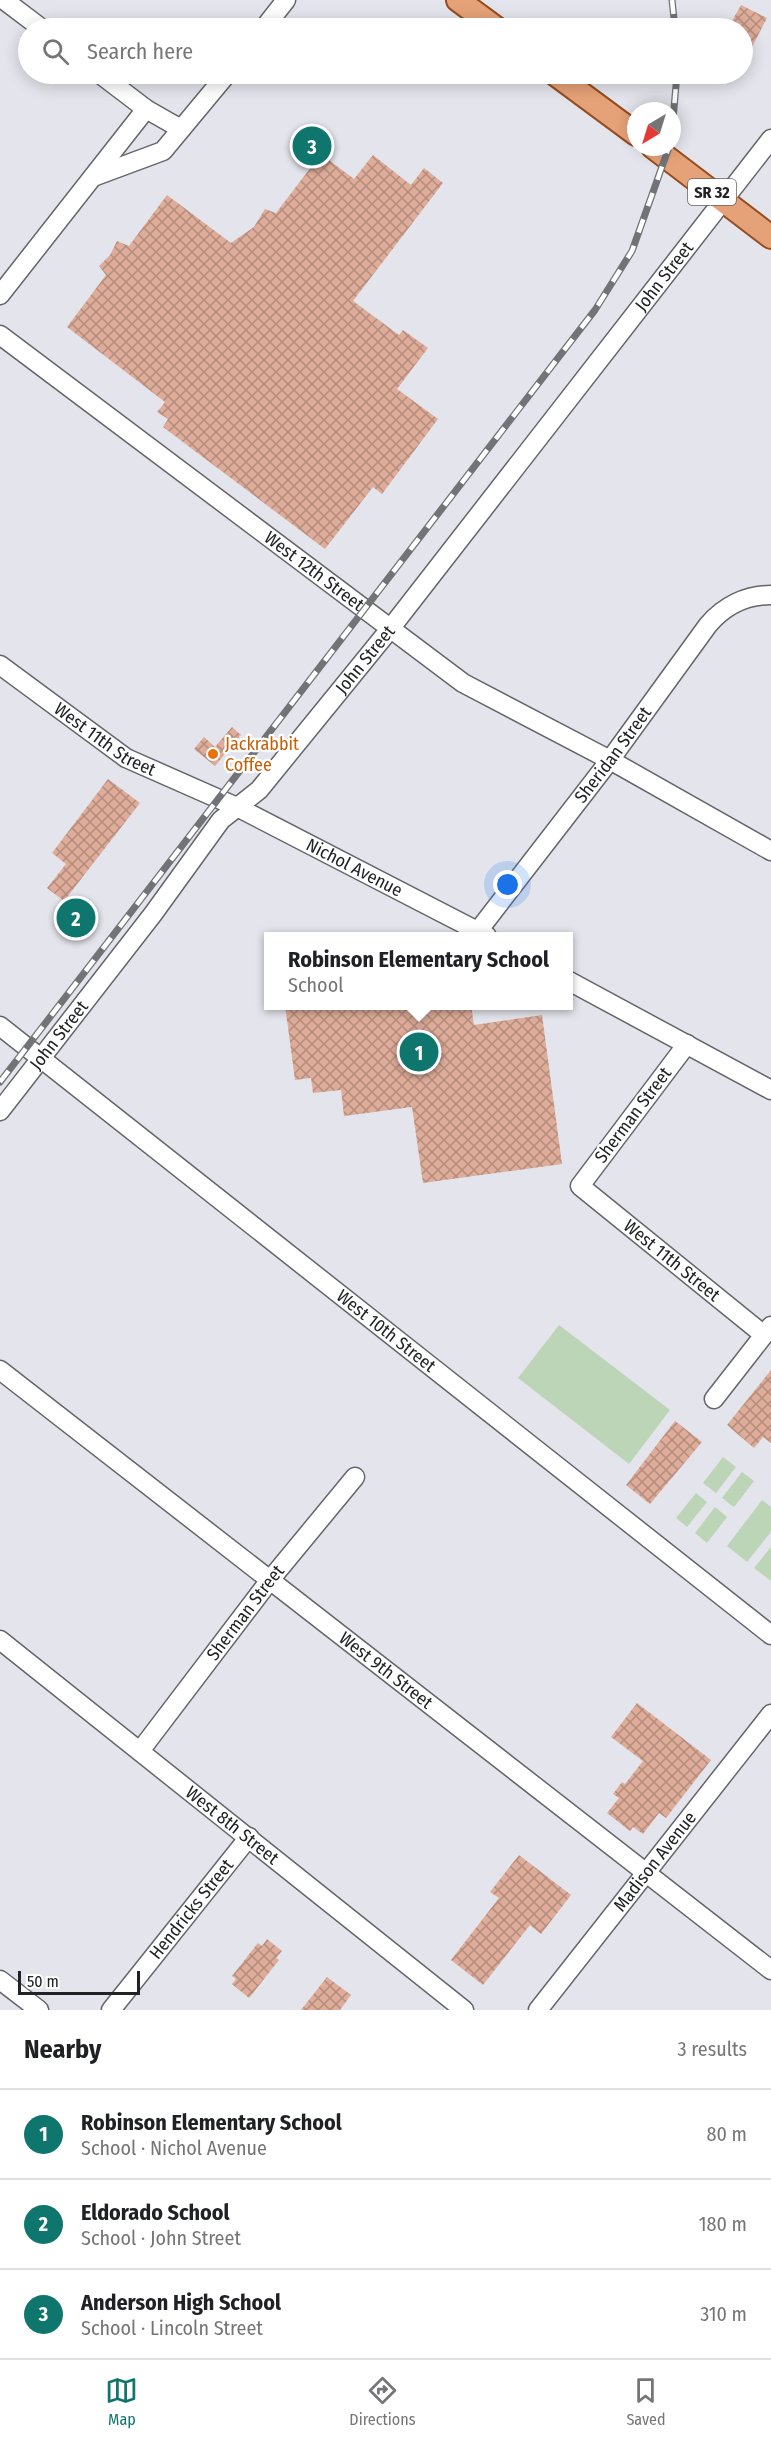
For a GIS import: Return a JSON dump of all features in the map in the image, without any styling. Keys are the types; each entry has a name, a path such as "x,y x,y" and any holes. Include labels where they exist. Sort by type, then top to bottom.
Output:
{"main road":[{"path":"458,0 482,18"},
{"path":"568,84 627,128"},
{"name":"SR 32","path":"664,156 771,237"}],"street":[{"path":"4,0 28,18"},
{"path":"272,18 286,0"},
{"path":"113,84 146,109 181,129"},
{"path":"91,178 163,151 219,84"},
{"path":"0,295 146,109"},
{"name":"John Street","path":"0,1111 153,914 221,820 259,790 390,629 771,139"},
{"name":"West 12th Street","path":"0,336 463,683 610,760 771,851"},
{"name":"Sheridan Street","path":"483,932 713,619 741,600 766,595"},
{"name":"West 11th Street","path":"1,667 126,758 219,799"},
{"name":"Nichol Avenue","path":"219,799 478,932"},
{"path":"573,983 771,1090"},
{"name":"West 10th Street","path":"0,1026 771,1635"},
{"name":"Sherman Street","path":"580,1186 687,1044"},
{"name":"West 11th Street","path":"580,1186 768,1330"},
{"path":"714,1399 768,1330"},
{"name":"West 9th Street","path":"0,1370 771,1970"},
{"name":"Sherman Street","path":"140,1751 270,1580 355,1477"},
{"name":"West 8th Street","path":"0,1640 464,2010"},
{"name":"Madison Avenue","path":"538,2010 771,1714"},
{"name":"Hendricks Street","path":"111,2010 249,1837"},
{"path":"0,1980 39,2010"}],"green space":[{"path":"559,1325 670,1410 629,1464 518,1378"},
{"path":"723,1457 736,1467 716,1493 703,1483"},
{"path":"742,1472 754,1481 734,1507 722,1498"},
{"path":"696,1493 707,1502 687,1527 676,1518"},
{"path":"762,1500 771,1507 771,1532 747,1562 727,1546"},
{"path":"715,1507 727,1517 707,1543 695,1533"},
{"path":"771,1547 771,1581 754,1568"}],"building":[{"path":"741,5 767,18 753,45 753,18 734,18"},
{"path":"321,154 354,179 373,155 411,185 424,168 443,183 353,301 399,335 403,330 428,348 397,389 438,419 382,494 373,487 325,549 163,427 168,419 157,412 165,402 67,327 106,275 99,266 110,255 117,241 129,246 167,195 231,243 254,227 265,209 276,213"},
{"name":"Jackrabbit Coffee","path":"232,727 241,735 215,766 194,749 204,737 215,747"},
{"path":"108,779 140,803 64,901 47,888 66,864 52,853"},
{"path":"286,1010 472,1010 474,1025 542,1015 562,1164 423,1183 412,1107 344,1116 341,1090 313,1093 311,1078 295,1080"},
{"path":"771,1370 771,1443 763,1437 754,1448 727,1425"},
{"path":"675,1421 702,1442 650,1504 626,1485"},
{"path":"637,1703 711,1760 666,1818 659,1813 643,1834 633,1827 630,1831 607,1813 619,1798 613,1794 622,1782 625,1784 643,1761 611,1737"},
{"path":"519,1855 571,1895 541,1934 530,1925 483,1985 451,1960 499,1898 490,1892"},
{"path":"267,1939 282,1951 276,1958 279,1960 249,1998 232,1984 236,1979 232,1976 258,1943 262,1946"},
{"path":"327,1977 351,1995 340,2010 301,2010"}],"railway":[{"path":"672,0 674,18"},
{"path":"675,102 676,84"},
{"path":"0,1082 595,310 632,251 666,156"}],"place":[{"name":"Anderson High School","path":"312,146"},
{"name":"Jackrabbit Coffee","path":"213,754"},
{"name":"Eldorado School","path":"76,918"},
{"name":"Robinson Elementary School","path":"419,1052"}]}
